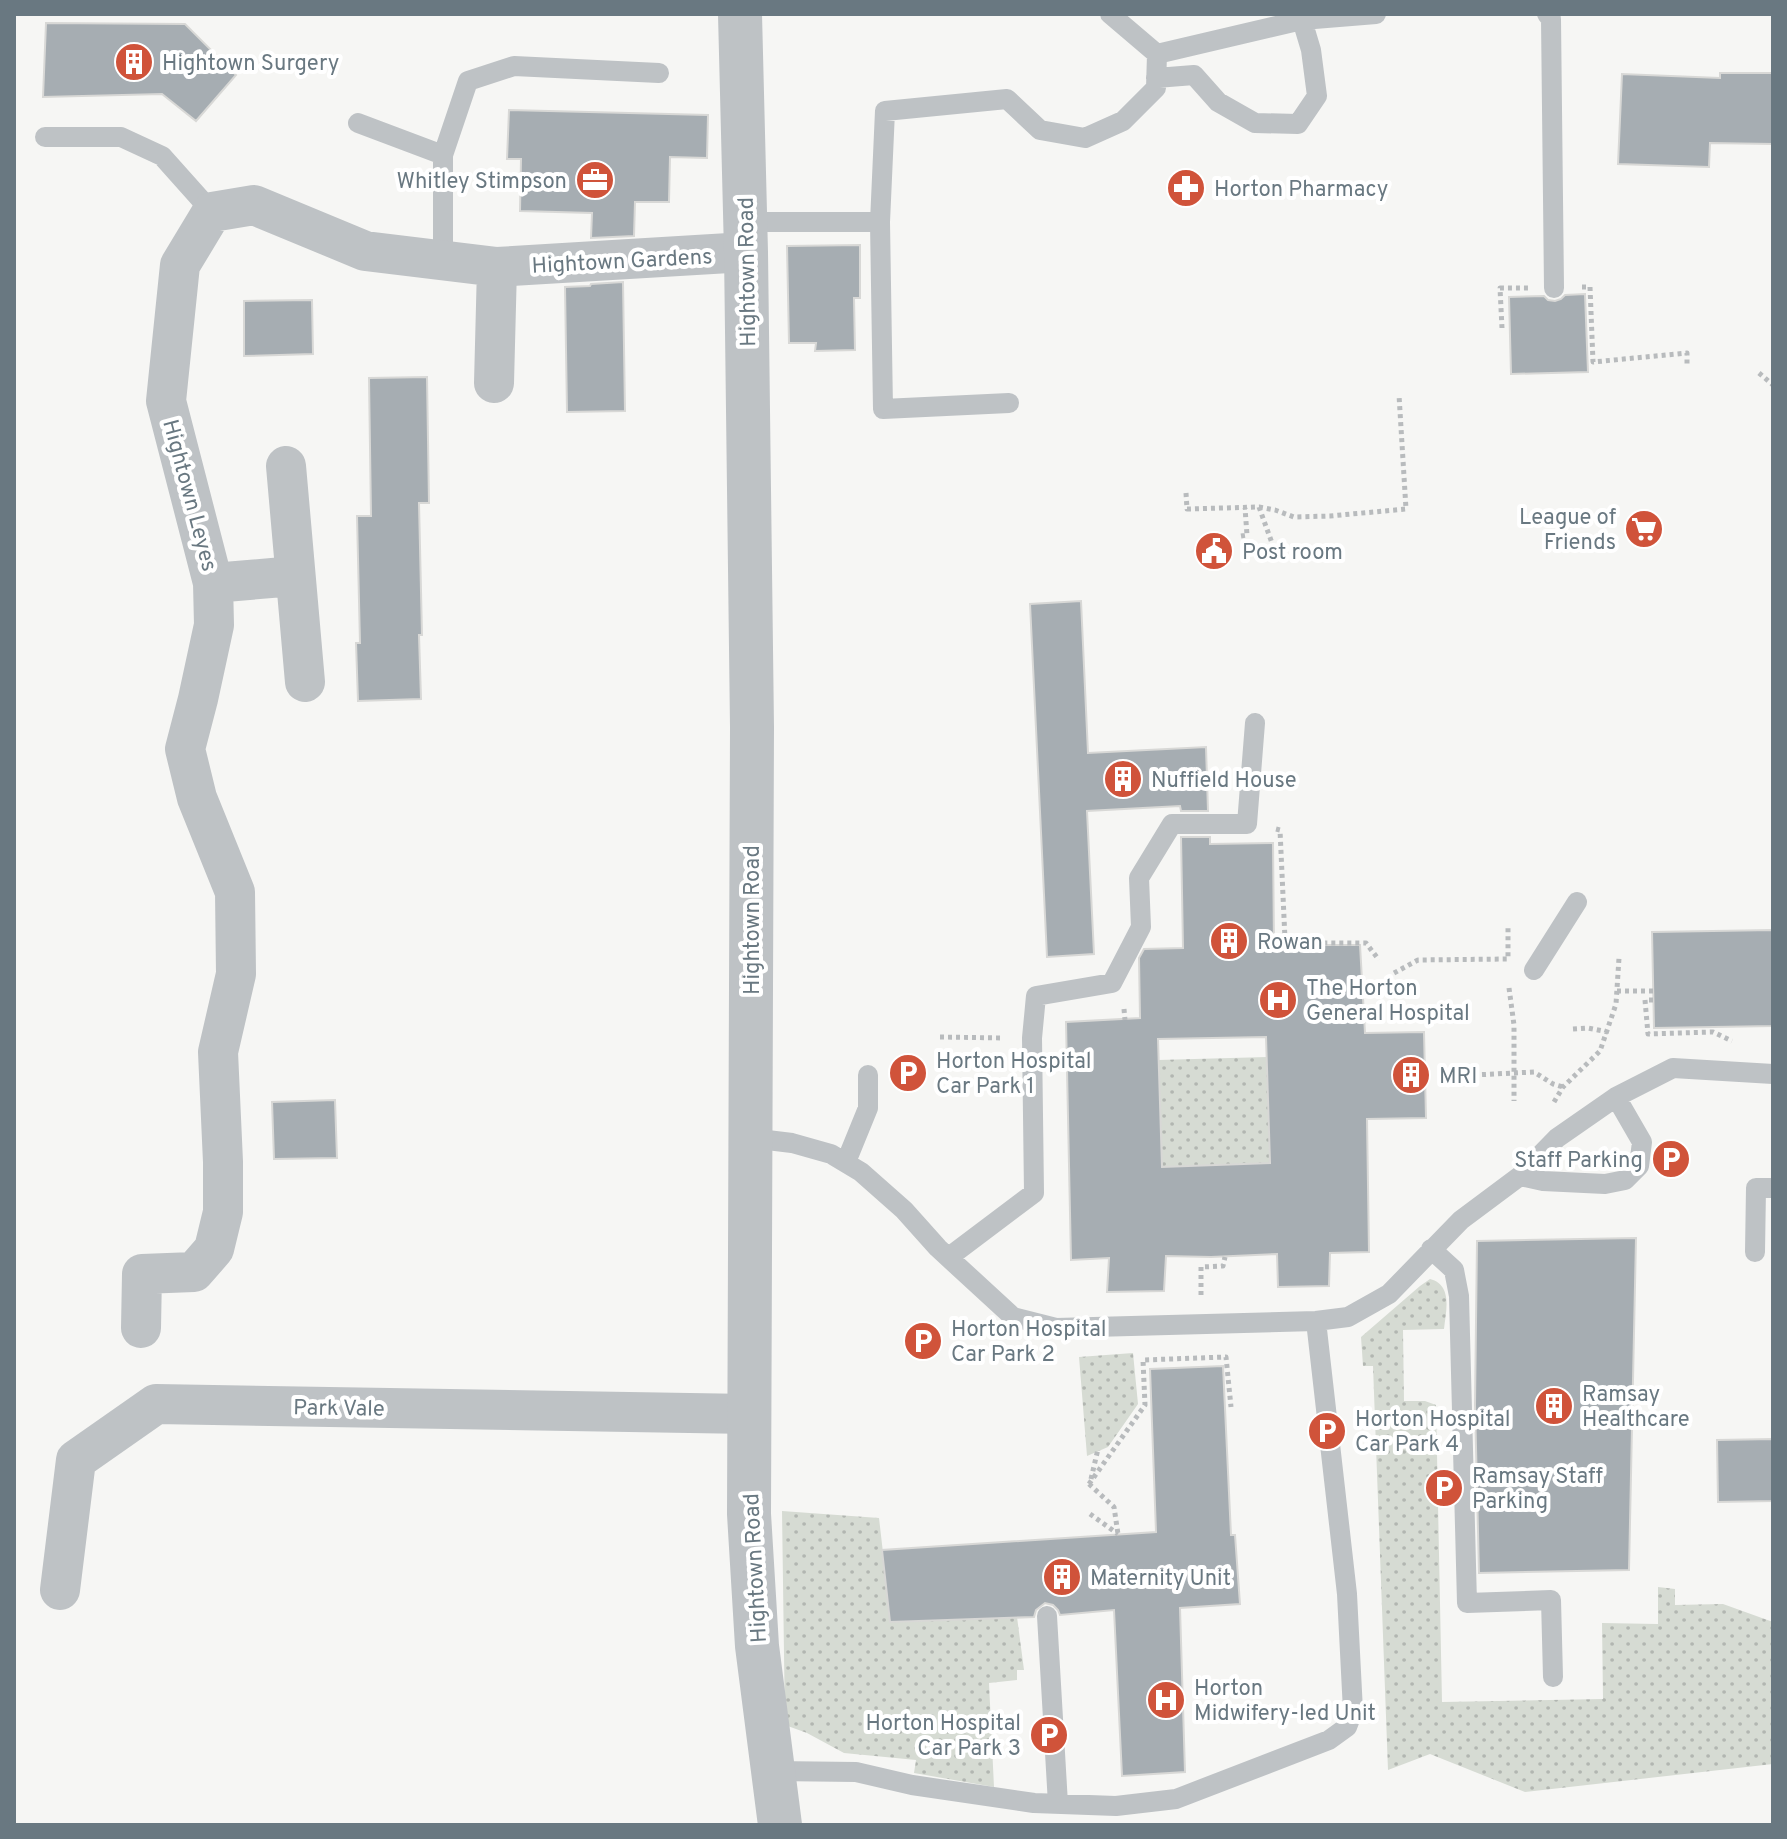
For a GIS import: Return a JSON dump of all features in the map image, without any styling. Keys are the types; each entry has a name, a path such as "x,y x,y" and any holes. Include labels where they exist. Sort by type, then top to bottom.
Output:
{"street":[{"name":"Hightown Road","path":"740,14 752,727 749,1514 757,1646 780,1825"},
{"name":"Hightown Gardens","path":"212,212 254,205 365,251 497,267 746,237"},
{"name":"Hightown Leyes","path":"141,1328 142,1274 194,1272 214,1249 223,1212 218,1052 236,974 235,892 197,798 185,749 214,625 213,583 166,401 180,265 212,212"},
{"path":"494,383 497,267"},
{"path":"286,466 305,682"},
{"path":"213,583 295,576"},
{"name":"Park Vale","path":"60,1590 76,1460 156,1404 750,1414"}],"lane":[{"path":"1110,14 1157,54"},
{"path":"1157,54 1302,20 1376,14"},
{"path":"1547,14 1551,19 1554,288"},
{"path":"1156,78 1194,75 1218,102 1255,123 1298,124 1317,96 1311,50 1302,20"},
{"path":"1009,403 883,409 880,222 885,111 1007,99 1040,130 1085,138 1123,121 1156,88 1157,54"},
{"path":"443,262 443,155 468,81 514,66 659,73"},
{"path":"358,123 443,155"},
{"path":"45,137 121,137 162,156 212,212"},
{"path":"746,237 880,222"},
{"path":"949,1257 1034,1193 1032,1038 1036,996 1112,983 1141,927 1139,878 1172,824 1247,824 1255,723"},
{"path":"1534,970 1577,902"},
{"path":"751,1138 792,1143 831,1154 861,1172 1013,1317 1056,1328 1316,1321 1348,1317 1389,1294 1461,1220 1520,1176 1557,1138 1616,1097 1673,1068 1773,1074"},
{"path":"846,1162 868,1108 868,1075"},
{"path":"1520,1176 1543,1181 1605,1184 1625,1180 1639,1166 1642,1142 1616,1097"},
{"path":"1755,1252 1756,1188 1773,1188"},
{"path":"1431,1249 1454,1270 1459,1296 1467,1603 1551,1600 1553,1677"},
{"path":"774,1771 856,1772 912,1785 1034,1803 1116,1806 1176,1799 1329,1740 1347,1727 1353,1711 1347,1594 1316,1321"},
{"path":"1047,1616 1058,1804"}],"path":[{"path":"1502,328 1500,288 1590,287 1593,362 1687,353 1687,367"},
{"path":"1759,373 1773,385"},
{"path":"1186,493 1187,509 1259,507 1294,517 1406,509 1399,395"},
{"path":"1259,507 1272,543"},
{"path":"1241,536 1247,535 1245,508"},
{"path":"1247,824 1280,830 1285,939 1303,943 1366,943 1379,960"},
{"path":"1508,927 1508,971"},
{"path":"1554,1102 1563,1087 1600,1051 1616,1004 1619,958"},
{"path":"1394,973 1418,960 1508,959"},
{"path":"1509,986 1514,1025 1514,1101"},
{"path":"1617,991 1653,991"},
{"path":"1653,1000 1645,1000 1648,1034 1713,1032 1734,1042"},
{"path":"1124,1008 1125,1020"},
{"path":"1573,1029 1608,1032"},
{"path":"940,1037 1032,1038"},
{"path":"1474,1075 1534,1072 1563,1087"},
{"path":"1201,1304 1201,1267 1223,1266 1225,1257"},
{"path":"1089,1484 1145,1405 1143,1360 1226,1357 1231,1407"},
{"path":"1089,1484 1098,1449"},
{"path":"1089,1484 1114,1507 1118,1534 1090,1514"}],"shaded area":[{"path":"1267,1057 1270,1163 1162,1167 1158,1060"},
{"path":"1430,1279 1437,1282 1445,1293 1444,1329 1403,1330 1404,1401 1425,1401 1436,1405 1442,1702 1603,1699 1602,1623 1658,1624 1658,1587 1675,1589 1675,1605 1723,1604 1773,1622 1773,1764 1525,1792 1430,1754 1388,1770 1373,1366 1363,1366 1361,1337"},
{"path":"1133,1353 1138,1404 1108,1447 1087,1456 1079,1357"},
{"path":"782,1511 879,1518 891,1622 1017,1617 1024,1670 1017,1670 1017,1680 989,1683 994,1787 914,1773 916,1760 844,1753 785,1725"}],"building":[{"name":"Hightown Surgery","path":"46,23 185,24 236,75 196,121 162,94 43,97"},
{"path":"1720,73 1773,73 1773,144 1710,143 1709,167 1618,164 1622,74 1720,78"},
{"name":"Whitley Stimpson","path":"509,110 708,115 707,158 670,157 669,202 635,202 634,236 591,238 592,213 520,211 521,159 507,159"},
{"path":"860,245 860,298 854,298 855,350 815,351 816,343 789,343 787,246"},
{"path":"623,282 625,411 567,412 565,287"},
{"path":"1585,294 1588,372 1511,374 1509,297 1544,296 1555,301 1565,295"},
{"path":"312,300 313,354 244,356 244,301"},
{"path":"427,377 429,503 419,503 421,699 358,701 357,516 371,516 369,378"},
{"name":"Nuffield House","path":"1081,601 1088,753 1206,747 1208,811 1181,811 1180,806 1087,811 1094,954 1047,957 1030,604"},
{"path":"1181,837 1210,837 1210,844 1273,843 1274,945 1360,945 1365,1033 1424,1032 1426,1118 1367,1119 1369,1252 1330,1253 1329,1286 1278,1287 1277,1254 1166,1256 1164,1291 1107,1292 1109,1258 1071,1260 1066,1022 1140,1018 1139,958 1144,949 1183,948","holes":["1266,1037 1270,1163 1162,1167 1158,1039"]},
{"path":"1773,930 1773,1026 1654,1028 1652,932"},
{"path":"335,1100 337,1158 274,1159 272,1102"},
{"name":"Ramsay Healthcare","path":"1636,1238 1629,1570 1479,1573 1475,1405 1477,1241"},
{"name":"Maternity Unit","path":"1223,1366 1231,1535 1235,1535 1240,1604 1180,1608 1185,1772 1122,1776 1114,1610 1060,1615 1053,1605 1045,1603 1036,1610 1034,1617 890,1622 882,1550 1156,1532 1150,1369"},
{"path":"1773,1439 1773,1501 1718,1502 1717,1440"}],"place":[{"name":"Hightown Surgery","path":"134,62"},
{"name":"Whitley Stimpson","path":"595,180"},
{"name":"Horton Pharmacy","path":"1186,188"},
{"name":"League of Friends","path":"1644,529"},
{"name":"Post room","path":"1214,551"},
{"name":"Nuffield House","path":"1123,779"},
{"name":"Rowan","path":"1229,941"},
{"name":"The Horton General Hospital","path":"1278,1000"},
{"name":"Horton Hospital Car Park 1","path":"908,1073"},
{"name":"MRI","path":"1411,1075"},
{"name":"Staff Parking","path":"1671,1159"},
{"name":"Horton Hospital Car Park 2","path":"923,1341"},
{"name":"Ramsay Healthcare","path":"1554,1406"},
{"name":"Horton Hospital Car Park 4","path":"1327,1431"},
{"name":"Ramsay Staff Parking","path":"1444,1488"},
{"name":"Maternity Unit","path":"1062,1577"},
{"name":"Horton Midwifery-led Unit","path":"1166,1700"},
{"name":"Horton Hospital Car Park 3","path":"1049,1735"}]}
